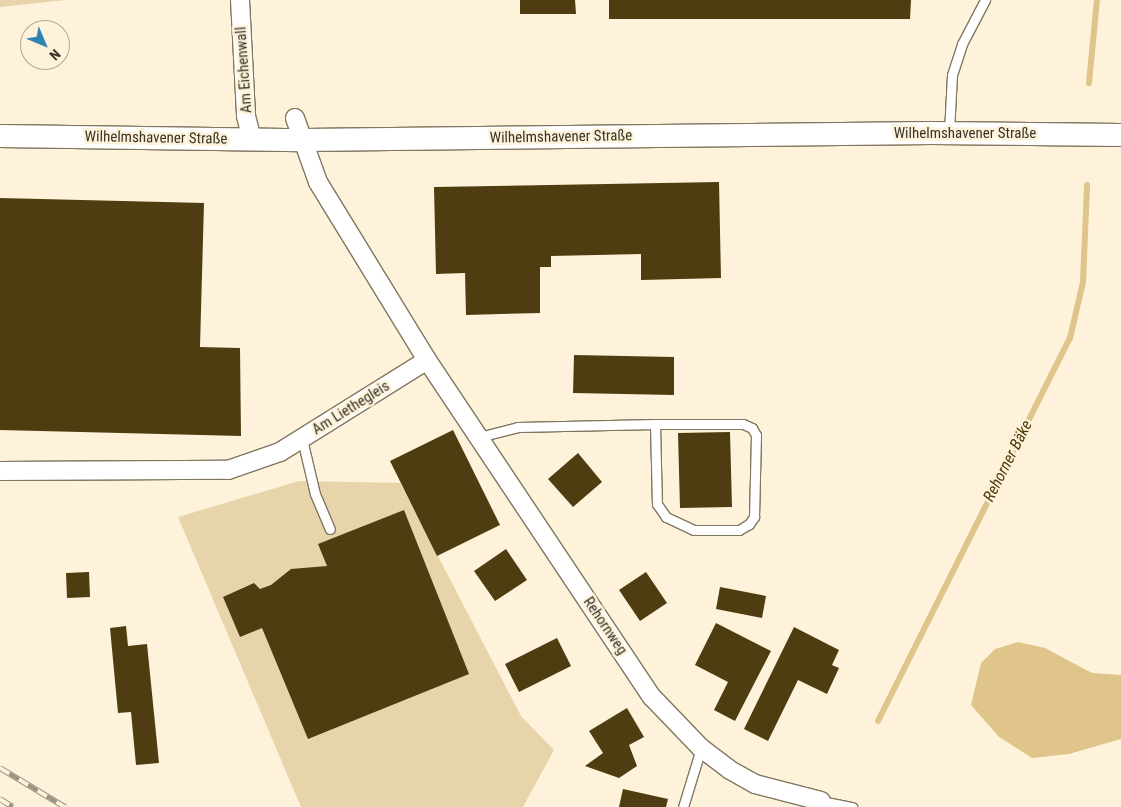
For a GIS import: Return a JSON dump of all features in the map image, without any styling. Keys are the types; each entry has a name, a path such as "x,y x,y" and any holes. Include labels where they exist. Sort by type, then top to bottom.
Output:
{"street":[{"name":"Am Eichenwall","path":"240,0 246,116 252,140"},
{"path":"295,118 318,182 427,360"},
{"name":"Wilhelmshavener Straße","path":"0,136 304,140 949,133 1121,135"},
{"name":"Rehornweg","path":"427,360 652,697 701,748 755,784 821,801"},
{"name":"Am Liethegleis","path":"0,470 228,470 280,452 427,360"}],"lane":[{"path":"949,133 952,75 962,44 985,0"},
{"path":"479,437 518,427 655,424 743,424 752,428 756,434 754,517 749,524 739,530 694,530 666,517 658,504 655,424"},
{"path":"302,439 315,494 330,529"},
{"path":"683,807 701,748"},
{"name":"Rehornweg","path":"821,801 852,807"}],"shaded area":[{"path":"0,0 66,0 0,7"},
{"path":"299,481 400,483 521,716 554,750 523,807 301,807 178,517"},
{"path":"1018,642 1045,648 1092,673 1121,675 1121,739 1069,754 1032,758 999,737 971,705 981,663 995,649"}],"building":[{"path":"520,0 575,0 576,14 520,14"},
{"path":"609,0 911,0 910,19 609,19"},
{"path":"719,182 721,278 641,280 641,254 551,256 551,267 540,267 540,313 466,315 465,273 436,274 434,187"},
{"path":"0,198 204,203 200,347 240,348 241,436 0,430"},
{"path":"574,355 674,357 674,395 573,393"},
{"path":"453,430 500,525 437,556 390,461"},
{"path":"730,432 732,507 680,508 678,433"},
{"path":"578,453 602,482 573,507 548,479"},
{"path":"404,510 469,674 308,739 262,628 240,637 223,597 254,583 260,589 271,585 291,569 327,566 318,544"},
{"path":"506,549 527,580 495,601 474,571"},
{"path":"89,572 90,597 67,598 66,573"},
{"path":"646,572 667,603 640,621 619,590"},
{"path":"720,587 766,596 762,618 716,609"},
{"path":"716,623 771,651 735,721 714,710 728,682 695,665"},
{"path":"126,626 128,646 147,644 159,763 136,765 131,712 118,713 110,628"},
{"path":"794,627 839,650 832,665 839,668 827,694 798,680 768,741 744,729"},
{"path":"557,638 571,666 519,692 505,664"},
{"path":"627,708 644,737 629,745 637,766 619,778 585,766 603,753 589,731"},
{"path":"623,789 668,799 666,807 619,807"}],"waterway":[{"name":"Rehorner Bäke","path":"1089,83 1097,0"},
{"name":"Rehorner Bäke","path":"878,721 1070,338 1083,282 1087,185"}],"railway":[{"path":"0,768 65,807"},
{"path":"0,799 13,807"}]}
